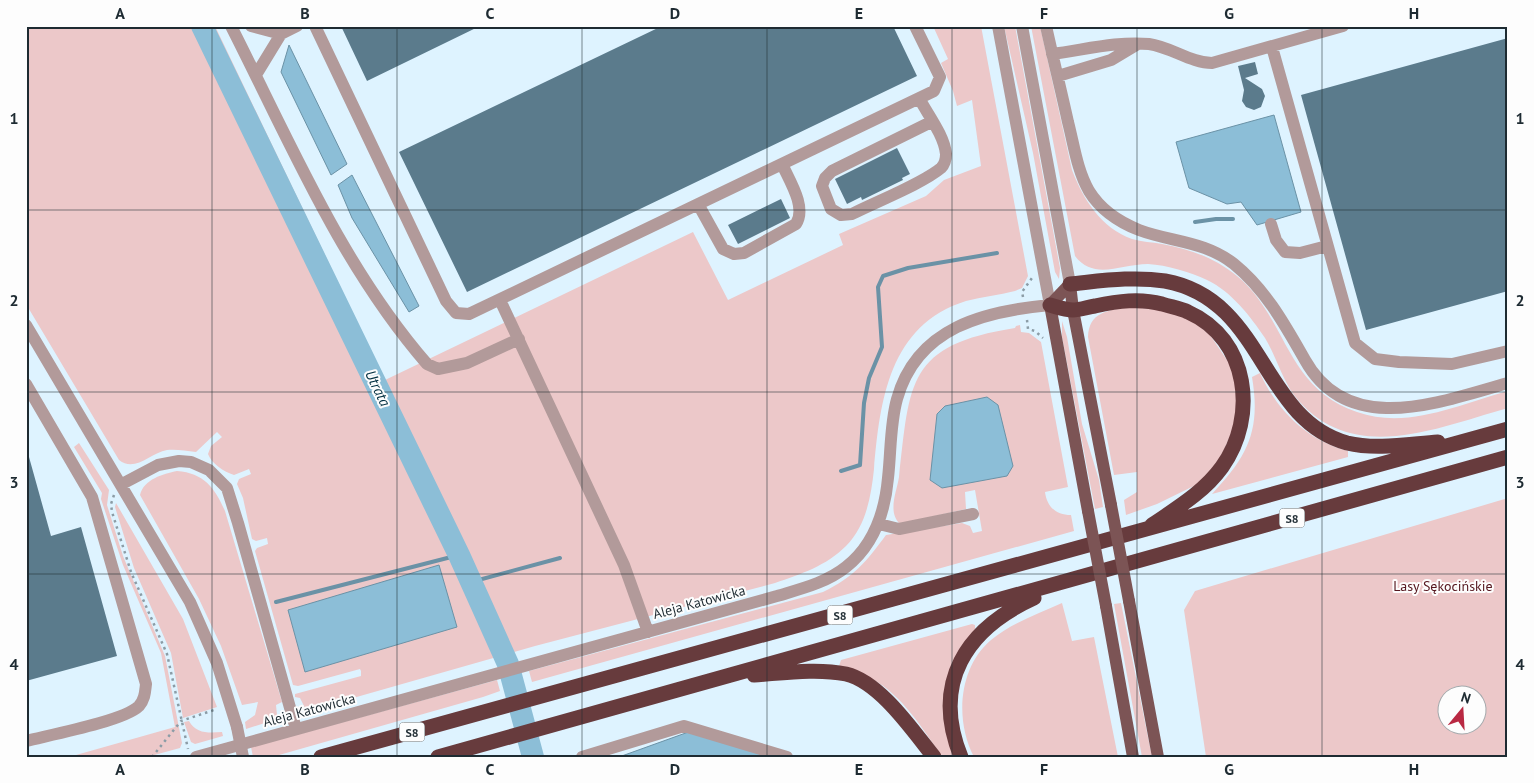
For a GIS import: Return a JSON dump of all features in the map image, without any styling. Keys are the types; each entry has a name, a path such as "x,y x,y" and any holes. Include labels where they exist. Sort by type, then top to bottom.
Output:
{"highway":[{"path":"1070,284 1133,278 1150,279 1185,287 1202,294 1230,315 1252,343 1294,409 1320,430 1340,440 1366,446 1471,440"},
{"path":"1050,305 1073,310 1133,300 1160,304 1188,312 1224,340 1236,363 1242,380 1242,420 1236,443 1221,468 1198,493 1142,532"},
{"name":"S8","path":"321,757 1142,532 1508,429"},
{"name":"S8","path":"438,757 1508,457"},
{"path":"961,757 954,740 950,701 952,686 964,655 979,633 1010,609 1077,578"},
{"path":"723,677 808,673 847,674 867,685 894,708 934,757"}],"main road":[{"path":"1070,284 1050,305 1133,757"},
{"path":"1070,284 1073,310 1158,757"}],"street":[{"path":"231,26 328,219 370,291 427,364 438,369 466,363 519,339"},
{"path":"251,26 281,34"},
{"path":"256,75 281,34 297,26"},
{"path":"315,26 446,301 456,313 469,314 934,91 940,76 915,26"},
{"path":"998,26 1050,305"},
{"path":"1022,26 1070,284"},
{"path":"1046,26 1079,168 1090,191 1101,206 1128,225 1154,236 1175,238 1206,248 1233,263 1256,283 1294,338 1306,363 1327,387 1346,399 1362,405 1405,410 1508,383"},
{"path":"1052,54 1112,45 1138,44 1170,50 1205,63 1212,63 1343,26"},
{"path":"1058,76 1110,60 1138,44"},
{"path":"1272,47 1355,343 1368,355 1385,362 1452,364 1508,351"},
{"path":"920,98 932,122 946,154 940,168 852,214 840,215 831,209 822,186 825,178 832,171 932,122"},
{"path":"698,204 723,249 734,254 744,253 796,224 799,220 801,215 797,200 782,164"},
{"path":"1271,224 1276,240 1285,252 1300,253 1327,246"},
{"path":"500,300 624,565 648,632"},
{"name":"Aleja Katowicka","path":"192,753 296,729 777,596 831,577 860,554 878,524 887,491 896,406 902,386 918,356 928,345 942,335 970,321 1025,308 1050,305"},
{"path":"26,325 119,489 200,623 224,681 243,757"},
{"path":"26,384 92,497 146,684 144,697 138,706 121,715 26,741"},
{"path":"119,489 158,465 180,460 191,462 209,470 226,488 236,516 296,729"},
{"path":"878,524 899,529 973,514"},
{"path":"582,757 684,726 787,757"}],"path":[{"path":"119,489 120,501"},
{"path":"119,489 111,504 112,512 131,572 168,654 181,721 192,753"},
{"path":"220,707 222,715"},
{"path":"152,757 181,721 216,711"}],"green space":[{"path":"26,26 215,26 385,380 693,232 728,300 843,245 839,234 926,196 944,180 981,166 972,100 957,106 941,63 948,59 933,26 981,26 1028,276 1022,288 1015,291 966,301 940,312 920,328 905,347 893,368 885,392 871,490 863,520 846,546 822,564 804,573 775,583 535,646 311,710 305,708 300,698 295,697 295,694 361,676 361,671 360,669 298,686 293,685 255,551 257,548 268,544 267,538 256,541 252,539 243,498 237,484 239,479 251,474 249,469 234,475 226,472 212,461 208,454 211,446 222,437 217,432 196,452 167,450 143,461 131,464 119,460 26,304"},
{"path":"1004,26 1015,26 1060,268 1059,279 1055,272 1033,153"},
{"path":"1031,26 1040,26 1072,170 1094,211 1111,228 1132,239 1172,246 1192,252 1211,259 1229,270 1254,293 1267,311 1301,369 1315,386 1333,401 1357,412 1376,417 1414,417 1508,391 1508,408 1452,425 1395,436 1367,436 1341,430 1316,417 1294,395 1265,338 1240,305 1216,285 1193,274 1163,266 1148,264 1099,270 1082,264 1075,256"},
{"path":"1127,307 1170,310 1194,322 1210,335 1233,369 1240,414 1219,461 1202,482 1157,504 1126,515 1124,500 1137,492 1137,472 1114,475 1088,337 1092,322 1100,314"},
{"path":"1062,321 1067,337 1082,424 1099,480 1103,507 1095,509 1062,337"},
{"path":"1020,325 1021,332 1029,333 1041,342 1068,487 1045,492 1046,497 1050,506 1057,512 1071,515 1074,531 532,682 529,671 823,592 843,581 859,568 886,535 962,523 970,526 973,533 982,531 975,490 965,492 966,509 900,524 896,519 893,508 907,416 912,393 921,373 934,358 953,345 979,335 1015,328"},
{"path":"1260,373 1275,400 1295,423 1320,440 1348,451 1348,457 1212,494 1235,467 1249,441 1255,412 1252,377"},
{"path":"79,443 109,490 107,505 123,556 165,656 182,743 180,748 147,757 69,757 175,727 161,653 123,565 101,499 102,493 74,447"},
{"path":"177,471 194,475 207,483 217,495 225,511 282,702 276,705 277,715 274,720 246,729 245,722 255,715 258,702 242,705 221,646 199,599 140,495 142,489 150,481"},
{"name":"Lasy Sękocińskie","path":"1508,498 1508,757 1206,757 1184,610 1195,591"},
{"path":"116,503 183,619 217,707 183,718 171,653 134,568 115,507"},
{"path":"1062,603 1072,641 1094,637 1118,757 974,757 968,743 962,712 966,680 972,665 980,652 999,634 1025,619"},
{"path":"1121,603 1152,757 1142,757 1114,604"},
{"path":"972,624 975,625 975,629 958,655 948,679 957,757 942,757 912,714 883,686 864,675 839,666 841,660"},
{"path":"497,680 500,691 483,697 272,757 253,757 251,747"},
{"path":"189,721 199,730 222,732 223,736 195,744 191,742 184,722"}],"water":[{"path":"289,45 347,164 331,175 281,72"},
{"path":"1274,115 1301,212 1257,225 1241,202 1227,204 1189,188 1176,142"},
{"path":"352,175 419,306 409,312 352,218 338,185"},
{"path":"987,397 998,405 1013,466 1007,476 942,488 930,480 937,414 945,406"},
{"path":"439,565 457,627 305,672 288,610"},
{"path":"694,730 768,757 619,757"}],"building":[{"path":"341,26 480,26 367,81"},
{"path":"662,26 893,26 917,76 467,292 399,152"},
{"path":"1508,38 1508,291 1366,330 1301,95"},
{"path":"1255,62 1258,74 1245,78 1262,89 1265,96 1261,107 1254,110 1246,107 1242,101 1244,90 1238,66"},
{"path":"897,148 910,174 902,178 903,180 862,200 861,197 847,204 835,179"},
{"path":"781,199 790,218 738,244 728,225"},
{"path":"26,457 29,457 51,536 81,527 117,656 26,681"}],"waterway":[{"name":"Utrata","path":"202,26 459,555 508,664 533,757"},
{"path":"1195,222 1233,219"},
{"path":"841,471 860,465 864,403 869,378 882,347 878,287 883,276 908,268 997,253"},
{"path":"276,602 459,555"},
{"path":"471,582 560,558"}]}
